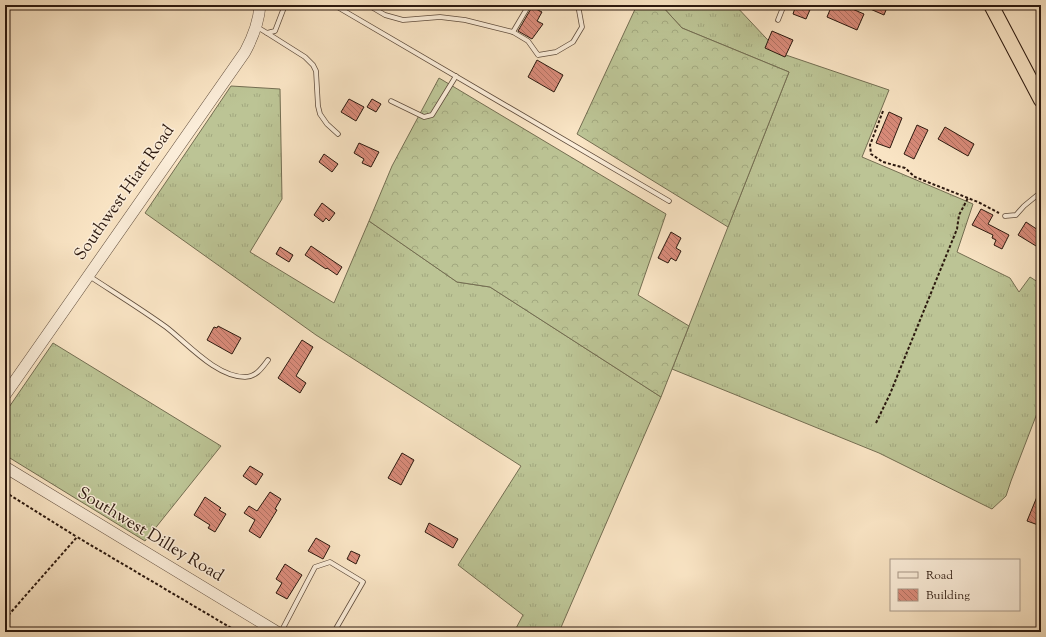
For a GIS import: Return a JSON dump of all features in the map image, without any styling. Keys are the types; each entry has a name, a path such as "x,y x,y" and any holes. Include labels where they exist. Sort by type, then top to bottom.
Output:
{"highway":[{"path":"991,5 1041,100"}],"street":[{"name":"Southwest Hiatt Road","path":"5,395 244,52 252,39 260,5"},
{"name":"Southwest Dilley Road","path":"5,467 277,632"}],"lane":[{"path":"267,33 275,31 285,5"},
{"path":"334,5 669,201"},
{"path":"368,5 385,15 403,20 440,18 466,20 513,32 528,41 538,55 556,52 573,42 582,27 578,5"},
{"path":"513,32 529,5"},
{"path":"778,20 784,5"},
{"path":"256,27 305,58 313,65 316,71 318,106 320,114 327,124 338,134"},
{"path":"391,101 424,117 432,115 456,76"},
{"path":"1005,216 1016,215 1024,206 1041,192"},
{"path":"88,275 166,327 214,366 229,374 245,377 258,373 268,360"},
{"path":"281,632 315,567 330,562 363,582 334,632"}],"path":[{"path":"883,111 870,145 871,154 883,162 905,168 915,177 968,198 1005,216"},
{"path":"876,423 890,394 958,229 959,215 968,198"},
{"path":"5,492 77,537 238,632"},
{"path":"5,619 77,537"}],"green space":[{"path":"637,5 661,5 682,28 789,72 728,227 577,134"},
{"path":"661,5 735,5 780,53 889,90 862,157 973,204 957,252 1010,278 1019,292 1030,277 1041,284 1041,403 1006,496 992,509 879,453 672,369 789,72 682,28"},
{"path":"439,78 666,214 638,295 689,326 661,397 490,287 457,282 369,221 392,166"},
{"path":"231,86 280,89 282,199 250,252 334,303 369,221 457,282 490,287 661,397 559,632 514,632 523,615 458,565 521,466 316,335 145,213"},
{"path":"53,343 221,446 145,541 5,455 5,413"}],"building":[{"path":"796,5 812,5 806,19 793,14"},
{"path":"832,5 843,5 864,14 857,30 827,17"},
{"path":"861,5 888,5 884,15"},
{"path":"532,7 542,12 537,21 543,24 532,39 518,31"},
{"path":"772,31 793,40 785,57 765,48"},
{"path":"537,60 563,75 554,92 528,77"},
{"path":"349,99 364,107 356,121 341,112"},
{"path":"372,99 381,104 376,112 367,107"},
{"path":"889,112 902,118 890,148 876,143"},
{"path":"917,125 928,130 914,159 904,154"},
{"path":"945,127 974,144 968,156 938,139"},
{"path":"359,143 379,152 371,167 362,163 364,159 354,153"},
{"path":"324,154 338,164 332,172 319,162"},
{"path":"322,203 335,213 329,221 326,218 323,222 314,215"},
{"path":"981,209 993,215 988,224 1009,235 1002,249 994,245 996,240 992,238 993,235 972,225"},
{"path":"1026,222 1041,232 1041,249 1018,235"},
{"path":"671,232 681,238 676,248 681,251 676,261 671,258 668,263 658,258"},
{"path":"311,246 342,267 337,275 305,255"},
{"path":"280,247 293,255 289,262 276,254"},
{"path":"218,326 241,338 232,354 207,340 214,327 217,328"},
{"path":"302,340 313,347 296,376 306,383 300,393 278,378"},
{"path":"402,453 414,460 401,485 388,478"},
{"path":"250,466 263,474 256,485 243,476"},
{"path":"1041,487 1041,526 1027,521"},
{"path":"270,492 281,499 275,509 277,510 260,538 249,531 255,520 244,513 249,506 257,511"},
{"path":"205,497 221,508 219,510 226,514 215,532 208,528 210,525 194,515"},
{"path":"429,523 458,539 453,548 425,532"},
{"path":"316,538 330,546 323,559 308,551"},
{"path":"351,551 360,555 356,564 347,559"},
{"path":"285,564 302,575 287,599 276,593 282,583 276,579"}]}
